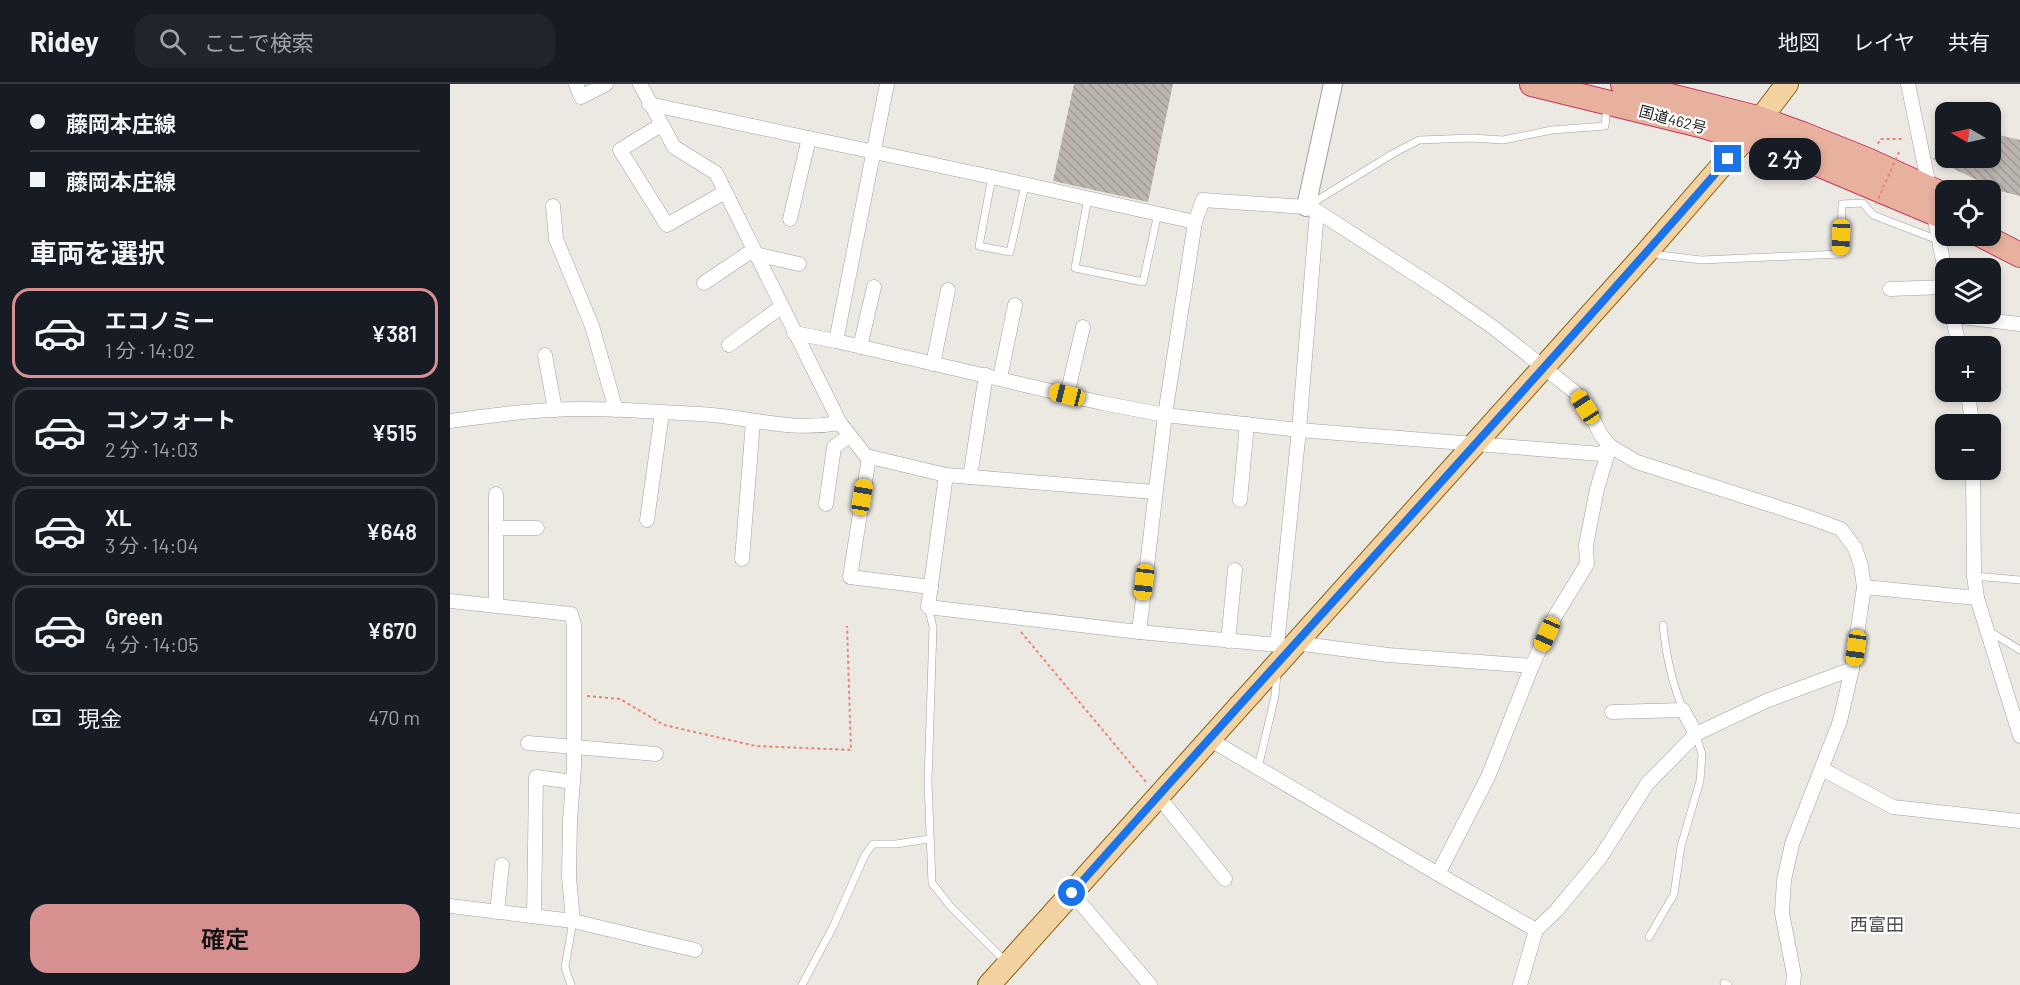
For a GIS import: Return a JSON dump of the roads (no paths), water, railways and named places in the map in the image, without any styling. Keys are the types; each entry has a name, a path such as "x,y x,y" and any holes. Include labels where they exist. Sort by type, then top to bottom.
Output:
{"highway":[{"name":"国道462号","path":"1532,84 1615,93 1761,119 1802,134 1935,209"},
{"name":"国道462号","path":"1615,93 1745,139 1790,152 1935,210"},
{"path":"2001,226 2020,237"},
{"path":"2001,245 2020,255"}],"main road":[{"path":"989,985 1209,740 1284,651 1544,369 1745,139 1787,84"}],"street":[{"path":"576,84 581,97 606,84"},
{"path":"640,84 674,147 716,173 840,423 858,448 869,457 946,475 1155,492"},
{"path":"836,341 887,84"},
{"path":"1284,651 1311,209 1333,84"},
{"path":"1908,84 1935,198"},
{"path":"649,104 1196,222"},
{"path":"661,125 620,150 667,225 725,192"},
{"path":"790,219 809,138"},
{"path":"1138,632 1165,415 1196,222 1203,200 1311,209 1441,291 1494,328 1576,393 1610,446 1637,462 1841,529 1855,548 1864,587 1852,669 1840,721 1792,844 1784,880 1782,913 1794,975 1792,985"},
{"path":"553,206 556,239 592,326 616,410"},
{"path":"704,283 754,252 799,264"},
{"path":"860,348 874,287"},
{"path":"1890,289 1935,287"},
{"path":"933,364 948,290"},
{"path":"970,477 993,377 1015,305"},
{"path":"729,345 781,307"},
{"path":"2001,321 2020,324"},
{"path":"1067,395 1083,327"},
{"path":"794,333 1165,415 1299,430 1601,454 1610,446"},
{"path":"545,355 555,410"},
{"path":"450,421 509,413 581,409 703,414 787,427 818,427 840,423"},
{"path":"647,520 662,413"},
{"path":"742,559 753,422"},
{"path":"1240,500 1248,424"},
{"path":"826,504 834,447 849,436"},
{"path":"1438,874 1488,777 1532,666 1554,618 1587,564 1586,545 1592,511 1610,446"},
{"path":"869,457 850,577 931,587"},
{"path":"946,475 928,607 1228,641 1284,651 1388,655 1532,666"},
{"path":"1973,480 1974,576 1977,598 2020,736"},
{"path":"496,494 496,605"},
{"path":"496,528 537,528"},
{"path":"1228,641 1235,570"},
{"path":"1864,587 1977,598"},
{"path":"450,601 571,614 574,626 575,694 569,877 573,921"},
{"path":"1520,985 1536,930 1557,911 1600,858 1647,784 1696,734 1766,701 1852,669"},
{"path":"1612,712 1683,710 1696,734"},
{"path":"1209,740 1536,930"},
{"path":"528,743 656,754"},
{"path":"1822,769 1893,807 2020,821"},
{"path":"534,916 536,777 573,782"},
{"path":"1158,796 1225,879"},
{"path":"497,912 502,865"},
{"path":"1072,893 1150,985"},
{"path":"450,906 573,921 695,950"}],"lane":[{"path":"1311,209 1394,153 1419,140 1472,138 1503,140 1552,130 1605,126 1615,93"},
{"path":"992,177 979,246 1010,252 1025,185"},
{"path":"1088,198 1075,268 1143,282 1158,213"},
{"path":"1646,253 1701,260 1841,254 1842,204 1863,203 1873,215 1935,211"},
{"path":"1974,576 2020,580"},
{"path":"928,607 933,627 928,782 932,883 950,906 1008,964"},
{"path":"1663,625 1666,658 1674,689 1683,710"},
{"path":"1987,633 1994,634 2020,650"},
{"path":"1258,768 1284,651"},
{"path":"1649,938 1674,894 1682,846 1700,781 1702,754 1696,734"},
{"path":"802,985 833,927 864,855 873,844 896,844 930,839"},
{"path":"571,985 565,967 573,921"}],"district":[{"name":"西富田","path":"1877,924"}]}
